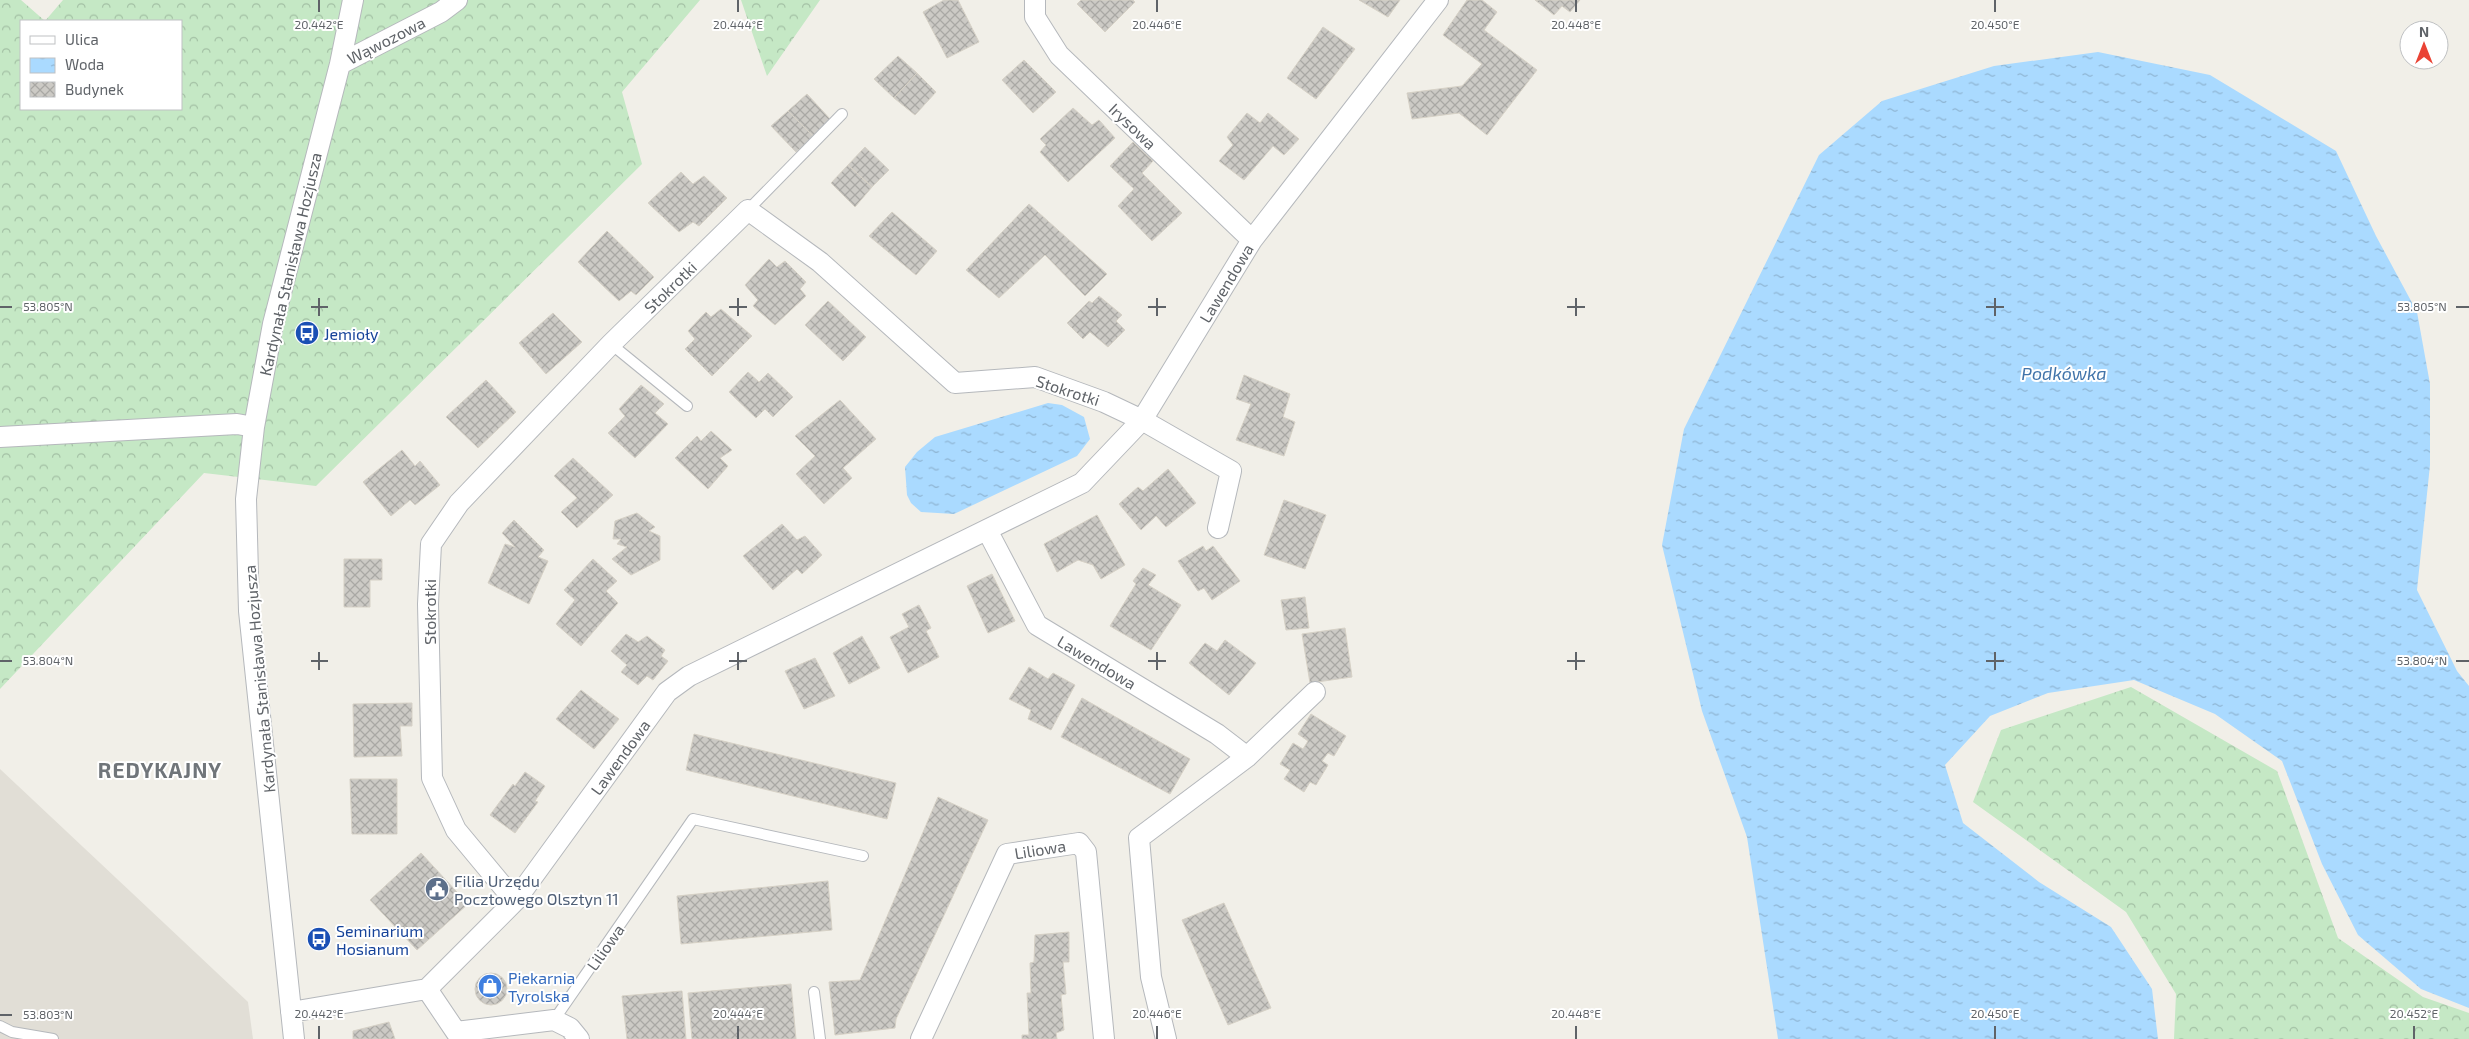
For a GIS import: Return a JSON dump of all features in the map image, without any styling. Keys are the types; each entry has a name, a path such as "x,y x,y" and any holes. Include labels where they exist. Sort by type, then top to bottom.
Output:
{"street":[{"name":"Kardynała Stanisława Hozjusza","path":"294,1039 249,611 246,499 254,427 273,324 340,64 353,0"},
{"name":"Wąwozowa","path":"340,64 441,12 457,0"},
{"name":"Irysowa","path":"1035,0 1035,16 1059,55 1252,240"},
{"name":"Lawendowa","path":"427,989 515,902 667,692 704,667 1082,482 1142,420 1252,240 1438,0"},
{"name":"Stokrotki","path":"515,902 456,830 432,778 428,604 431,544 459,503 612,344 748,210 820,262 955,383 1034,377 1104,402 1142,420 1231,471 1218,528"},
{"path":"0,437 237,424 254,427"},
{"name":"Lawendowa","path":"987,530 1038,626 1217,734 1247,757"},
{"path":"1166,1039 1151,977 1139,838 1247,757 1315,692"},
{"name":"Liliowa","path":"921,1039 1007,854 1079,843 1086,852 1104,1039"},
{"path":"291,1012 427,989 451,1036 554,1020 570,1028 579,1039"}],"lane":[{"path":"748,210 842,114"},
{"path":"612,344 687,406"},
{"name":"Liliowa","path":"554,1020 693,819 863,856"},
{"path":"814,992 820,1039"},
{"path":"0,1026 12,1032 53,1039"}],"shaded area":[{"path":"0,769 248,1002 253,1039 0,1039"}],"green space":[{"path":"0,0 21,0 44,20 20,20 20,110 182,110 182,20 46,20 63,0 700,0 622,92 642,164 316,486 204,473 0,689"},
{"path":"741,0 820,0 767,76"},
{"path":"2131,687 2277,771 2338,938 2423,997 2469,1013 2469,1039 2174,1039 2176,994 2126,912 1973,802 2001,730"}],"water":[{"name":"Podkówka","path":"2098,52 2210,75 2336,151 2376,236 2417,312 2430,384 2430,465 2417,590 2457,671 2469,686 2469,1008 2421,989 2358,935 2322,864 2282,761 2215,714 2134,680 2048,693 1990,716 1945,765 1963,823 2039,882 2111,927 2152,989 2158,1039 1778,1039 1747,837 1702,711 1662,545 1684,429 1819,155 1882,101 1994,66"},
{"path":"1048,403 1062,405 1084,417 1090,439 1077,456 954,514 921,512 911,503 907,495 905,467 917,452 935,437"}],"building":[{"path":"944,0 958,0 979,42 947,58 923,12"},
{"path":"1081,0 1133,0 1135,2 1105,32 1077,4"},
{"path":"1359,0 1400,0 1388,17"},
{"path":"1467,0 1482,0 1497,12 1484,30 1537,70 1487,135 1459,113 1412,119 1407,93 1462,86 1482,64 1443,35"},
{"path":"1535,0 1580,0 1570,12 1562,6 1554,15"},
{"path":"1323,27 1355,49 1316,99 1287,78"},
{"path":"898,56 917,73 894,98 874,79"},
{"path":"1024,60 1056,92 1033,113 1002,80"},
{"path":"917,73 936,92 915,115 894,98"},
{"path":"807,94 831,120 814,137 788,111"},
{"path":"1073,108 1092,125 1099,120 1115,138 1068,182 1040,152 1046,145 1040,139"},
{"path":"788,111 814,137 796,152 771,126"},
{"path":"1247,113 1260,123 1268,113 1299,139 1284,155 1273,146 1244,180 1219,161 1233,145 1227,137"},
{"path":"1133,142 1153,161 1142,173 1182,213 1152,241 1118,206 1134,189 1110,166"},
{"path":"865,147 889,170 872,187 848,165"},
{"path":"848,165 872,187 855,207 831,183"},
{"path":"681,172 693,184 704,176 727,198 699,226 693,222 679,232 648,203"},
{"path":"1029,204 1107,274 1085,296 1045,255 999,298 966,270"},
{"path":"892,212 937,251 916,275 869,236"},
{"path":"607,231 654,277 636,295 631,291 619,301 578,262"},
{"path":"769,259 777,267 785,261 806,282 800,289 806,296 775,325 753,306 758,300 745,285"},
{"path":"1099,296 1122,315 1116,321 1125,330 1108,347 1090,332 1083,339 1067,323 1089,301 1092,303"},
{"path":"828,301 866,337 843,361 805,325"},
{"path":"721,309 752,336 712,376 685,349 695,339 688,331 706,312 711,317"},
{"path":"553,313 582,342 546,374 519,343"},
{"path":"748,372 759,382 768,373 793,397 773,417 765,409 756,418 729,392"},
{"path":"1244,375 1290,394 1283,417 1295,422 1284,456 1236,440 1251,404 1236,399"},
{"path":"486,380 516,412 478,448 446,417"},
{"path":"641,385 664,404 655,413 668,424 635,458 608,433 625,416 619,409"},
{"path":"840,400 876,439 843,468 852,478 824,504 796,474 815,456 795,436"},
{"path":"711,431 732,450 720,458 728,466 708,489 675,458 697,436 701,441"},
{"path":"402,450 415,466 420,461 440,485 415,505 410,500 391,516 363,482"},
{"path":"573,458 613,495 577,528 561,512 577,498 554,476"},
{"path":"1168,469 1196,503 1166,527 1156,516 1141,530 1119,504 1138,487 1143,491"},
{"path":"1284,500 1326,515 1305,569 1264,555"},
{"path":"637,513 655,527 649,531 660,536 660,560 631,575 612,559 627,547 617,544 621,539 613,539 615,521"},
{"path":"1097,515 1125,565 1101,579 1093,565 1078,560 1057,572 1044,544"},
{"path":"514,520 544,550 538,557 548,561 529,604 488,583 505,544 515,547 502,533"},
{"path":"782,524 797,540 805,536 822,555 802,574 797,569 773,590 743,556"},
{"path":"1203,546 1206,551 1213,546 1240,581 1212,600 1204,588 1198,591 1178,561"},
{"path":"344,559 382,559 382,580 370,580 370,607 344,607"},
{"path":"593,559 617,581 606,591 618,603 581,646 556,624 575,600 564,590"},
{"path":"1143,568 1156,575 1148,585 1181,605 1151,650 1110,626 1136,584 1133,581"},
{"path":"992,574 1015,621 988,633 967,586"},
{"path":"1305,597 1309,628 1286,630 1281,600"},
{"path":"919,605 931,628 926,631 939,657 908,673 890,637 909,627 902,614"},
{"path":"1345,628 1352,677 1310,683 1302,634"},
{"path":"626,634 638,642 647,636 665,650 661,656 668,661 653,680 647,676 638,685 621,672 627,665 611,651"},
{"path":"862,636 880,668 849,684 833,653"},
{"path":"1225,640 1256,663 1229,695 1189,663 1205,643 1217,651"},
{"path":"815,658 835,696 804,709 785,671"},
{"path":"1029,667 1048,679 1053,673 1075,685 1051,730 1028,719 1031,710 1009,699"},
{"path":"581,690 619,719 594,749 556,719"},
{"path":"1082,698 1190,759 1170,794 1061,737"},
{"path":"412,703 412,726 400,726 402,756 354,757 353,704"},
{"path":"1311,714 1346,736 1334,756 1328,753 1322,761 1328,765 1316,785 1310,782 1304,792 1284,779 1290,770 1280,764 1293,743 1303,749 1308,741 1298,734"},
{"path":"694,734 896,783 887,819 686,770"},
{"path":"525,772 545,786 535,801 538,802 515,833 490,815 513,784 515,786"},
{"path":"350,779 397,779 397,834 352,834"},
{"path":"938,797 988,820 896,1019 895,1028 835,1035 829,982 860,980"},
{"path":"421,853 468,904 417,950 370,900"},
{"path":"828,881 832,930 681,944 677,896"},
{"path":"1224,903 1271,1008 1228,1025 1182,920"},
{"path":"1069,932 1069,962 1063,962 1066,994 1061,995 1064,1030 1056,1033 1057,1039 1022,1039 1022,1035 1029,1035 1027,993 1031,993 1030,963 1034,962 1035,935"},
{"path":"491,973 502,978 507,989 502,1000 491,1005 480,1000 475,989 480,978"},
{"path":"791,984 796,1039 692,1039 688,993"},
{"path":"682,991 686,1039 627,1039 622,996"},
{"path":"389,1022 395,1039 353,1039 353,1031"}],"place":[{"name":"Jemioły","path":"307,333"},
{"name":"Filia Urzędu Pocztowego Olsztyn 11","path":"437,889"},
{"name":"Seminarium Hosianum","path":"319,939"},
{"name":"Piekarnia Tyrolska","path":"490,986"}],"district":[{"name":"REDYKAJNY","path":"160,769"}]}
